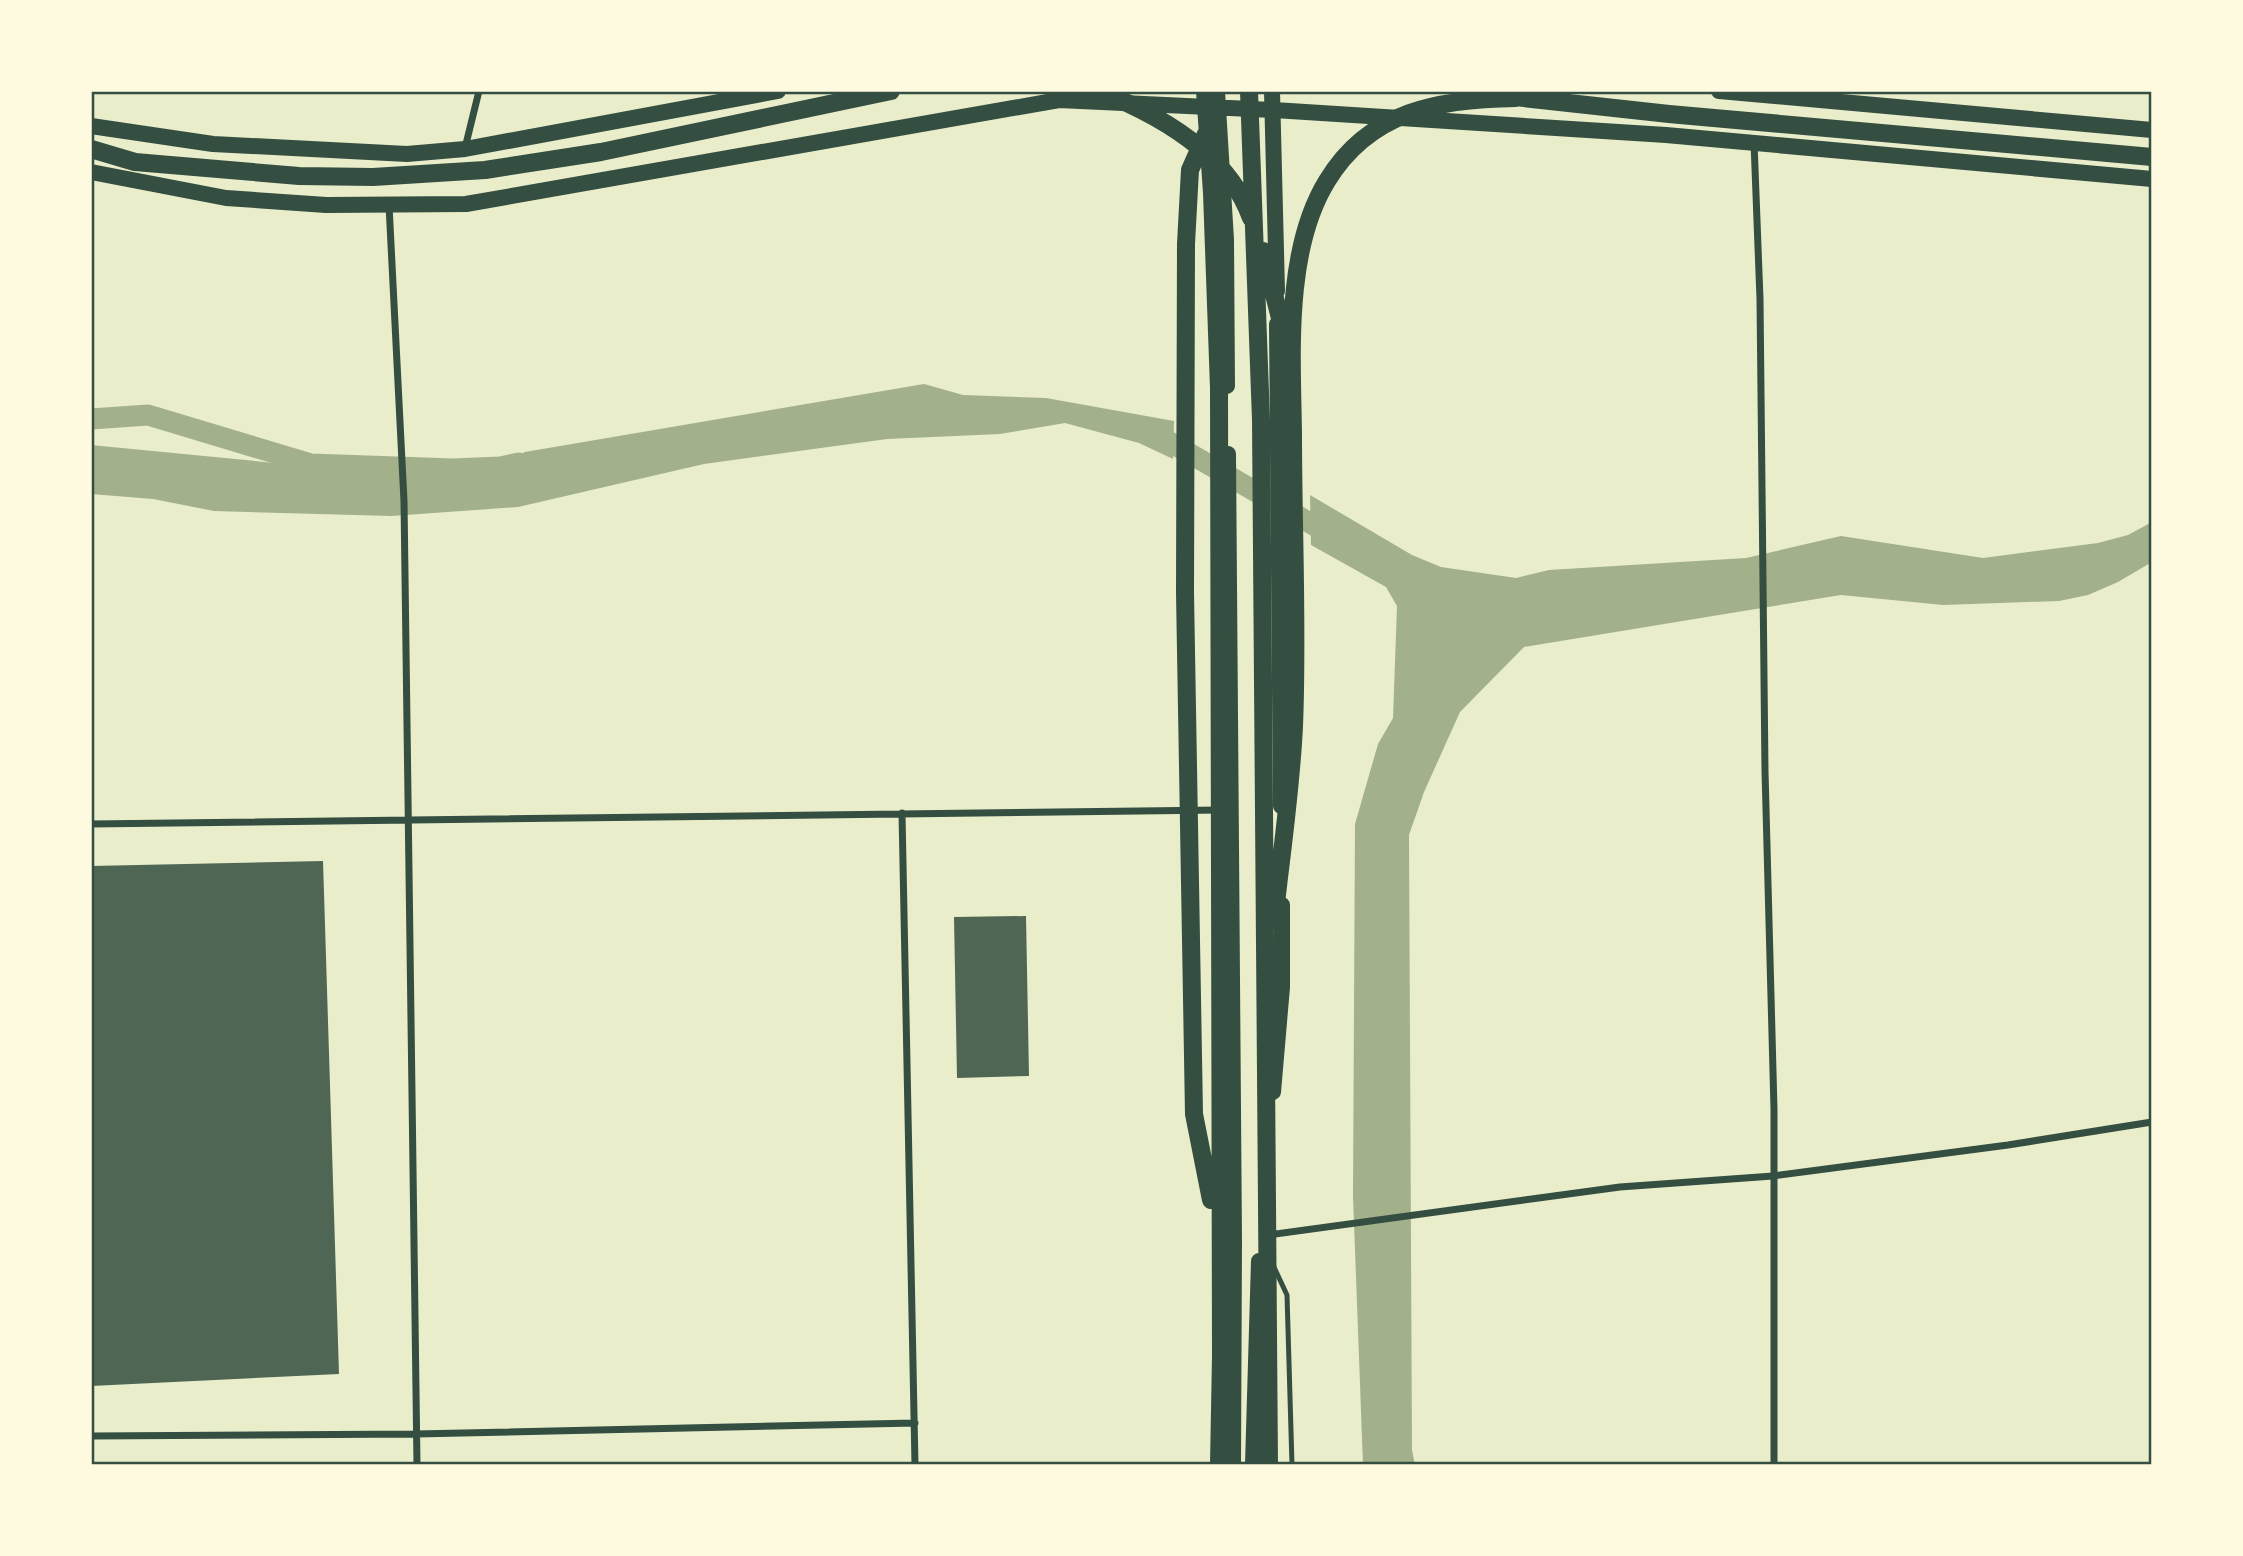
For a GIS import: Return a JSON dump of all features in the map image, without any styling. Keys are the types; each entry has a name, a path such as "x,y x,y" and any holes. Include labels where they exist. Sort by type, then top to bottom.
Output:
{"highway":[{"path":"91,149 135,162 299,176 373,177 508,166 601,152 891,91"},
{"path":"1099,91 1160,121 1192,141 1219,165 1244,199 1265,258 1285,334 1292,377"},
{"path":"1205,91 1212,193 1219,388 1219,1465"},
{"path":"1249,91 1261,420 1269,1465"},
{"path":"1478,91 1516,98 2152,157"},
{"path":"1265,1011 1294,726 1292,377 1303,238 1328,180 1352,150 1382,127 1412,110 1461,99 1516,98"},
{"path":"1218,100 1190,170 1186,244 1185,593 1194,1114 1220,1240"}],"main road":[{"path":"91,126 214,144 407,154 465,149 778,91"},
{"path":"1253,1465 1260,1236 1282,987 1279,473 1272,91"},
{"path":"1719,91 2152,130"},
{"path":"91,172 226,198 326,205 466,204 1059,100 1218,100 1274,110 1754,142 2152,179"},
{"path":"1218,100 1226,240 1233,1465"}],"street":[{"path":"465,149 479,91"},
{"path":"1754,142 1764,523 1774,1465"},
{"path":"389,205 404,500 417,1465"},
{"path":"91,824 1231,810"},
{"path":"902,813 915,1465"},
{"path":"1260,1236 1620,1187 1773,1176 2008,1145 2152,1122"},
{"path":"91,1436 416,1434 915,1423"}],"lane":[{"path":"1260,1236 1287,1295 1292,1465"}],"shaded area":[{"path":"924,384 963,395 1046,398 1174,421 1173,459 1139,443 1065,423 1000,434 887,439 704,464 518,507 391,516 214,511 153,499 91,494 91,445 347,470 380,477 472,476 525,452"},
{"path":"1310,495 1412,555 1441,567 1516,578 1549,570 1746,558 1841,536 1983,558 2098,543 2128,535 2152,522 2152,562 2118,582 2088,595 2059,601 1943,605 1841,595 1524,647 1460,712 1424,792 1409,835 1412,1450 1415,1465 1363,1465 1353,1196 1355,824 1378,744 1393,718 1397,606 1386,587 1311,545"}],"building":[{"path":"323,861 339,1374 91,1386 91,866"},
{"path":"1026,916 1029,1076 957,1078 954,917"}],"waterway":[{"path":"91,419 148,415 311,464 453,469 500,467 519,463"},
{"path":"1149,430 1336,538"}]}
